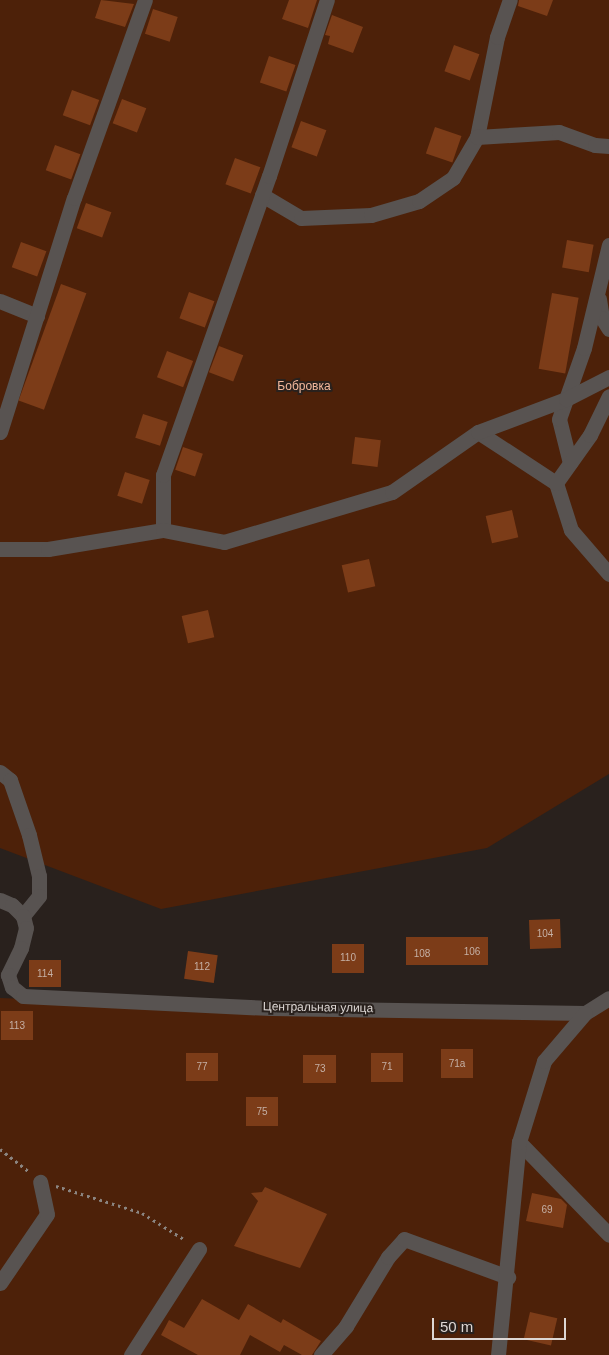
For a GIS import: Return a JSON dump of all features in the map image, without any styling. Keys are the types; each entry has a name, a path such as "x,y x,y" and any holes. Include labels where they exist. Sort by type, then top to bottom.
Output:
{"street":[{"path":"0,432 74,198 144,0"},
{"path":"163,530 163,475 262,195 327,0"},
{"path":"262,195 301,218 371,215 419,200 453,178 476,137 497,37 510,0"},
{"path":"476,137 559,132 595,145 609,146"},
{"path":"570,463 559,419 584,348 609,245"},
{"path":"598,290 602,318 609,329"},
{"path":"0,301 37,316"},
{"path":"0,549 48,549 163,530 224,542 392,492 478,432 566,399 609,377"},
{"path":"556,483 590,435 609,396"},
{"path":"478,432 556,483 572,530 609,574"},
{"path":"0,772 10,780 39,876 39,896 23,916 12,904 0,900"},
{"name":"Центральная улица","path":"23,916 26,928 22,948 8,975 12,986 23,996 271,1008 585,1013"},
{"path":"498,1355 508,1277 519,1142 544,1061 585,1013 609,998"},
{"path":"519,1142 609,1235"},
{"path":"0,1283 47,1214 40,1182"},
{"path":"321,1355 346,1326 388,1257 404,1239 508,1277"},
{"path":"131,1355 199,1249"}],"path":[{"path":"113,1202 142,1213 199,1249"}],"green space":[{"name":"Бобровка","path":"0,0 609,0 609,774 487,848 161,909 0,848"},
{"path":"0,998 271,1008 585,1013 609,1000 609,1355 0,1355"}],"building":[{"path":"101,0 134,4 125,27 95,18"},
{"path":"289,0 317,0 308,28 282,19"},
{"path":"519,0 553,0 547,16 518,6"},
{"path":"153,9 178,17 170,42 145,34"},
{"path":"332,15 363,27 353,53 328,44 330,36 325,35"},
{"path":"454,45 479,54 470,81 444,71"},
{"path":"269,56 295,65 286,92 260,82"},
{"path":"72,90 99,100 90,125 63,115"},
{"path":"122,99 146,108 137,133 113,123"},
{"path":"301,121 326,130 317,157 291,147"},
{"path":"435,127 461,136 452,163 426,153"},
{"path":"55,145 80,154 71,180 46,170"},
{"path":"235,158 260,167 251,194 225,184"},
{"path":"86,203 111,212 102,238 77,228"},
{"path":"567,240 594,245 589,272 562,268"},
{"path":"21,242 46,251 37,277 12,267"},
{"path":"61,284 86,293 44,410 19,401"},
{"path":"189,292 214,301 205,328 179,318"},
{"path":"552,293 579,298 565,374 539,369"},
{"path":"219,346 243,355 233,381 209,372"},
{"path":"167,351 193,361 183,387 157,377"},
{"path":"143,414 168,422 160,446 135,438"},
{"path":"355,437 381,440 378,467 352,464"},
{"path":"183,447 203,454 195,477 175,470"},
{"path":"125,472 150,480 142,504 117,496"},
{"path":"512,510 518,537 492,543 486,516"},
{"path":"369,559 375,586 348,593 342,565"},
{"path":"208,610 214,637 188,643 182,616"},
{"path":"560,919 561,948 530,949 529,920"},
{"path":"406,937 488,937 488,965 406,965"},
{"path":"332,944 364,944 364,973 332,973"},
{"path":"188,951 218,955 214,983 184,979"},
{"path":"29,960 61,960 61,987 29,987"},
{"path":"1,1011 33,1011 33,1040 1,1040"},
{"path":"441,1049 473,1049 473,1078 441,1078"},
{"path":"186,1053 218,1053 218,1081 186,1081"},
{"path":"371,1053 403,1053 403,1082 371,1082"},
{"path":"303,1055 336,1055 336,1083 303,1083"},
{"path":"246,1097 278,1097 278,1126 246,1126"},
{"path":"265,1187 327,1214 300,1268 234,1246 258,1201 251,1193 262,1192"},
{"path":"532,1193 561,1199 567,1205 563,1228 526,1221"},
{"path":"202,1299 239,1320 248,1304 281,1323 283,1319 321,1341 312,1355 302,1355 284,1345 280,1352 250,1335 240,1355 198,1355 161,1335 169,1320 184,1328"},
{"path":"530,1312 557,1318 551,1346 524,1339"}]}
